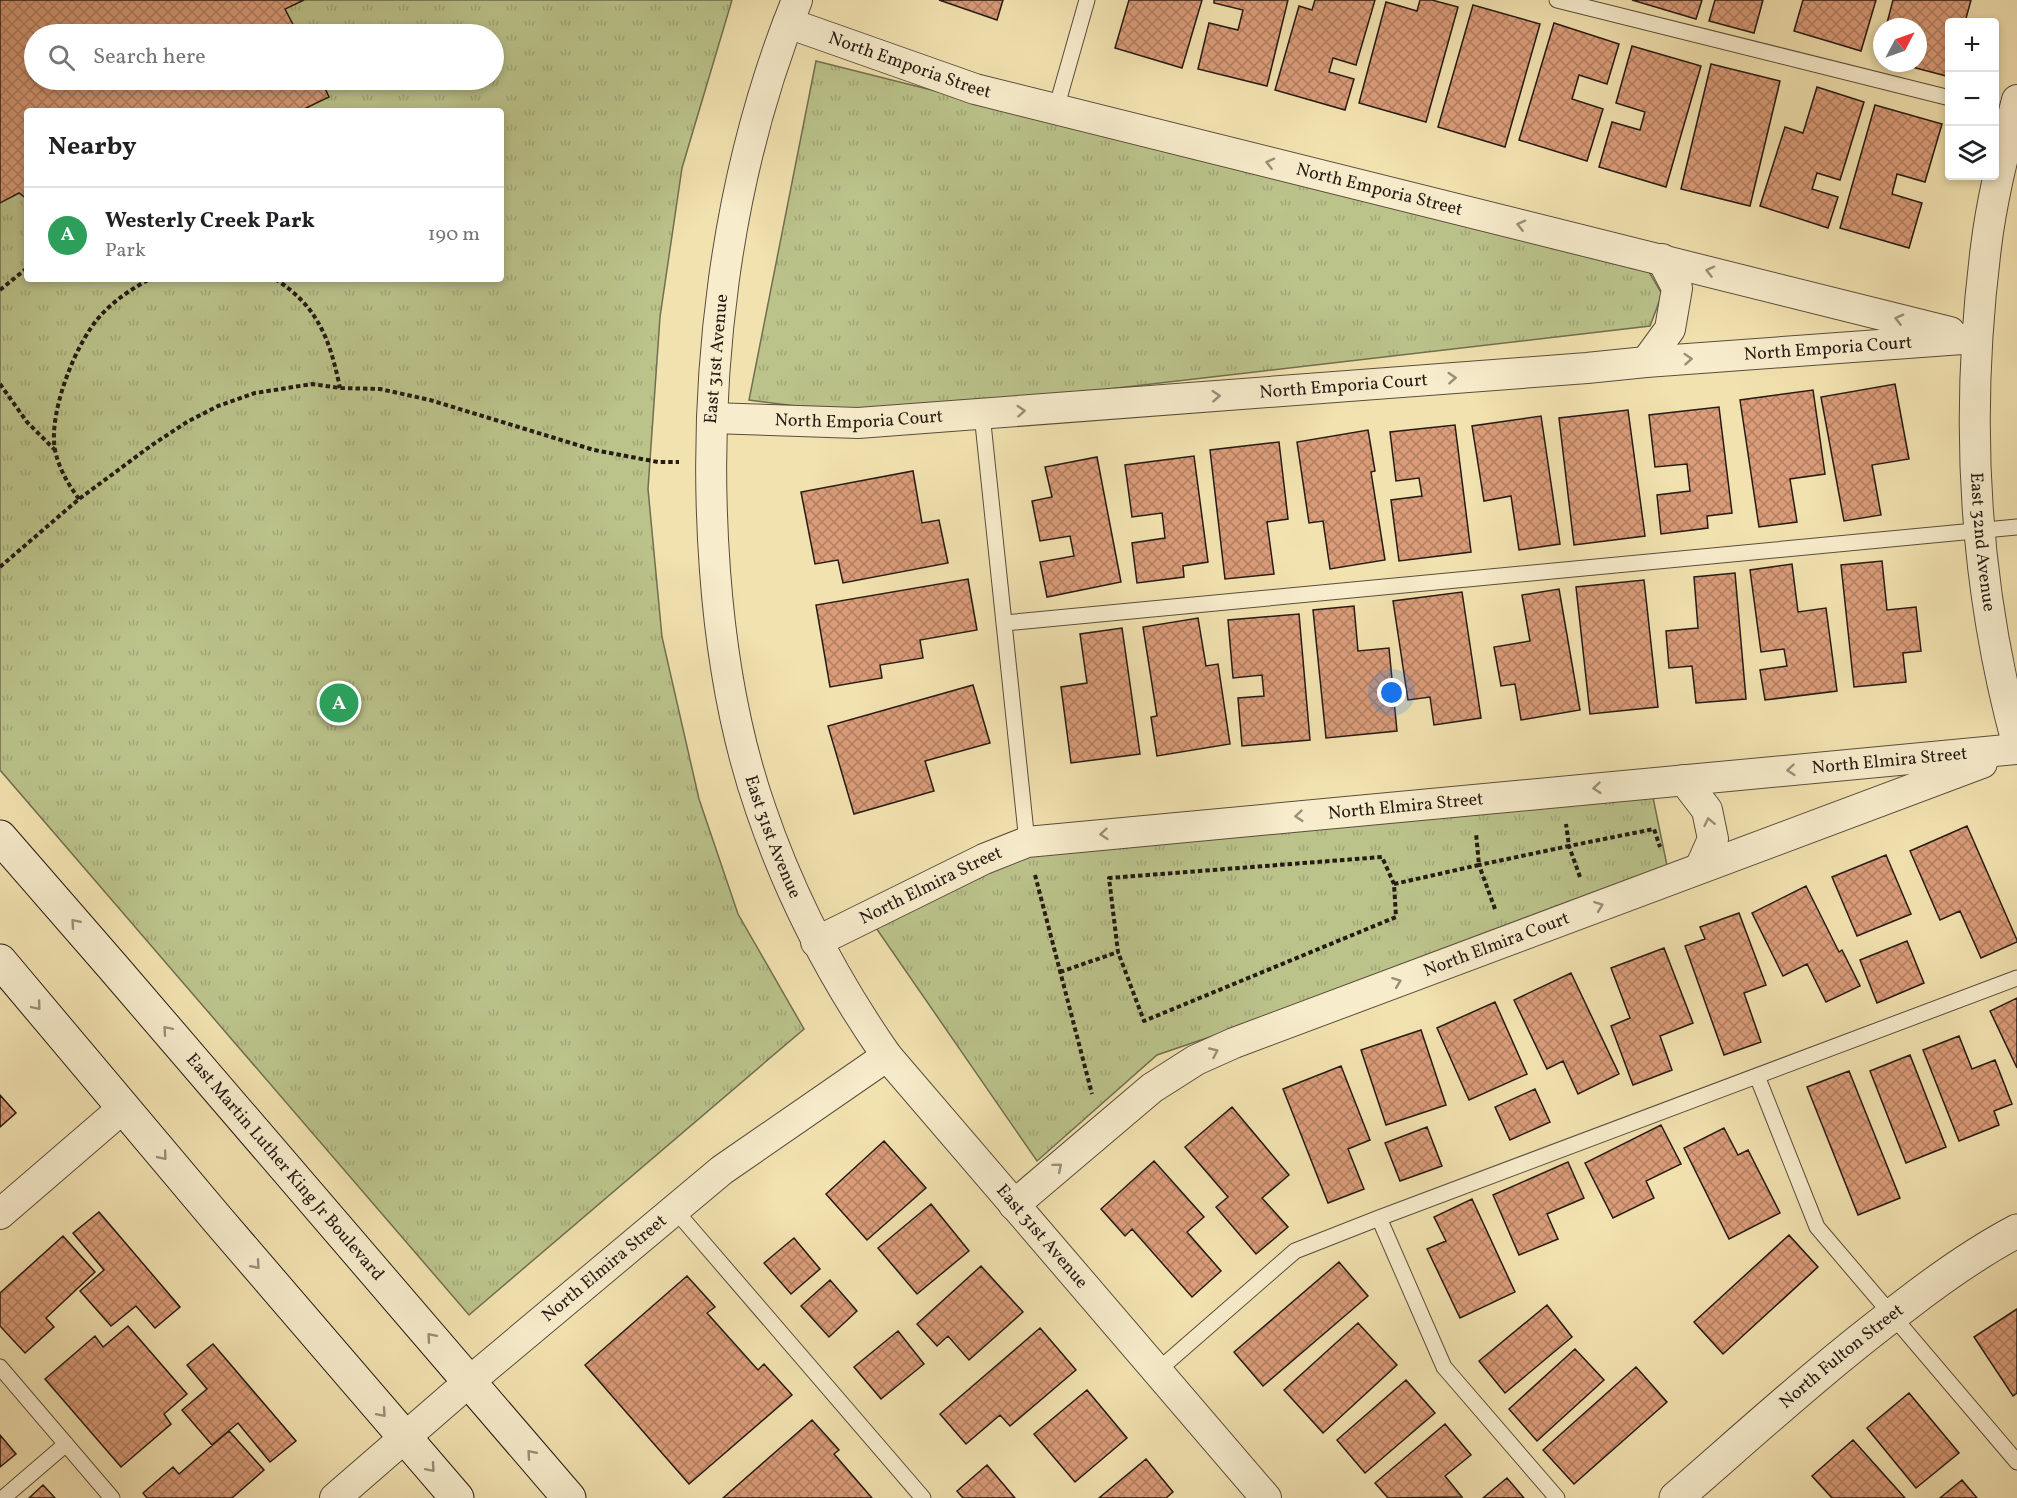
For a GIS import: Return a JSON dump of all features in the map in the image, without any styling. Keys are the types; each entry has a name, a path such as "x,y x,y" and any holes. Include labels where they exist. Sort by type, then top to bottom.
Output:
{"main road":[{"name":"East Martin Luther King Jr Boulevard","path":"0,837 569,1498"},
{"path":"0,962 457,1498"},
{"name":"North Fulton Street","path":"1676,1498 1840,1355 1995,1242 2017,1231"}],"street":[{"name":"North Emporia Street","path":"793,11 975,89 1976,338"},
{"name":"East 31st Avenue","path":"793,11 760,111 738,201 722,293 713,386 711,511 720,632 738,729 760,809 797,902 816,942 859,1016 887,1056 1266,1498"},
{"name":"East 32nd Avenue","path":"2011,109 1986,245 1976,338 1974,445 1979,531 1989,616 2017,743"},
{"path":"1646,362 1670,329 1677,288 1662,259"},
{"path":"1827,301 1867,346"},
{"name":"North Emporia Court","path":"712,418 858,423 1976,338"},
{"name":"North Elmira Street","path":"816,942 984,859 1027,842 2017,750"},
{"name":"North Elmira Court","path":"1014,1205 1152,1088 1196,1060 1234,1043 2017,750"},
{"path":"1684,780 1707,810 1713,839 1700,868"},
{"name":"North Elmira Street","path":"335,1498 470,1381 722,1170 887,1056"},
{"path":"0,1214 123,1108"}],"lane":[{"path":"1056,110 1087,0"},
{"path":"1557,0 1945,97"},
{"path":"982,414 1027,842"},
{"path":"1004,623 2017,527"},
{"path":"1156,1372 1294,1251 2017,978"},
{"path":"1757,1076 1817,1227 2017,1462"},
{"path":"675,1210 923,1498"},
{"path":"1378,1218 1444,1366 1557,1498"},
{"path":"0,1367 112,1498"},
{"path":"3,1498 66,1444"}],"path":[{"path":"0,290 24,270"},
{"path":"79,499 64,478 55,449 54,421 57,406 75,356 87,333 102,314 123,295 145,282"},
{"path":"280,282 292,290 310,309 324,331 333,356 340,388"},
{"path":"0,384 27,422 55,449"},
{"path":"0,567 79,499 186,422 218,406 255,393 312,384 340,388 381,389 430,400 594,450 658,462 710,462"},
{"path":"1561,791 1569,846 1592,909"},
{"path":"1473,800 1479,865 1506,941"},
{"path":"1394,884 1654,829 1670,880"},
{"path":"1027,842 1101,1130"},
{"path":"1382,857 1394,884 1396,917 1144,1021 1118,952 1109,878 1382,857"},
{"path":"1060,972 1118,952"}],"green space":[{"path":"0,0 732,0 682,168 660,317 648,489 662,637 699,799 738,914 804,1029 469,1315 0,770"},
{"path":"816,61 1648,270 1662,294 1650,326 876,416 749,400"},
{"path":"1650,783 1670,880 1157,1055 1037,1161 874,925 1027,842"}],"building":[{"path":"0,0 304,0 285,9 293,24 24,24 24,90 326,90 329,97 306,108 24,108 24,197 19,193 0,203"},
{"path":"939,0 1003,0 997,20"},
{"path":"1129,0 1202,0 1182,68 1115,48"},
{"path":"1214,0 1288,0 1267,86 1198,69 1209,23 1238,30 1243,10 1214,3"},
{"path":"1315,0 1375,0 1356,65 1333,58 1329,72 1354,79 1345,110 1275,90 1299,6 1312,10"},
{"path":"1420,0 1432,0 1458,7 1426,122 1359,103 1386,2 1417,11"},
{"path":"1632,0 1702,0 1696,19"},
{"path":"1715,0 1763,0 1754,33 1709,21"},
{"path":"1803,0 1876,0 1861,51 1794,31"},
{"path":"1893,0 1971,0 1966,18 1945,18 1945,76 1927,71 1927,18 1888,18"},
{"path":"1473,5 1540,24 1505,147 1438,127"},
{"path":"1554,23 1619,44 1607,84 1579,75 1572,99 1603,109 1587,161 1519,140"},
{"path":"1632,46 1701,66 1666,187 1599,167 1612,122 1640,130 1645,112 1616,103"},
{"path":"1711,64 1780,81 1750,206 1681,189"},
{"path":"1817,87 1864,102 1840,180 1817,173 1812,189 1838,197 1828,228 1760,206 1785,127 1803,133"},
{"path":"1875,105 1942,124 1925,182 1897,174 1892,194 1922,203 1909,248 1840,228"},
{"path":"1895,384 1909,459 1872,465 1881,515 1844,521 1821,397"},
{"path":"1813,390 1825,474 1790,479 1797,522 1759,527 1740,400"},
{"path":"1719,407 1732,513 1707,516 1708,528 1661,534 1657,495 1690,491 1687,464 1655,467 1649,415"},
{"path":"1628,410 1645,536 1574,545 1559,418"},
{"path":"1541,416 1560,544 1519,550 1511,496 1484,501 1472,426"},
{"path":"1455,425 1471,552 1399,561 1391,500 1422,496 1419,478 1396,481 1390,432"},
{"path":"1368,430 1375,471 1371,472 1385,560 1330,569 1323,521 1309,523 1297,442"},
{"path":"1279,442 1288,519 1267,522 1274,574 1225,579 1210,450"},
{"path":"1194,456 1208,562 1183,566 1184,577 1137,583 1132,543 1165,538 1162,513 1132,517 1125,465"},
{"path":"1097,457 1121,582 1047,597 1040,562 1074,556 1070,536 1040,541 1032,501 1052,497 1045,467"},
{"path":"913,471 922,523 939,520 948,563 843,583 838,560 815,564 801,492"},
{"path":"1882,561 1887,610 1916,607 1921,651 1903,653 1906,682 1854,687 1841,565"},
{"path":"1792,564 1798,612 1826,608 1837,691 1765,700 1760,670 1787,666 1784,649 1761,652 1750,570"},
{"path":"1735,573 1746,699 1696,703 1692,666 1669,668 1666,631 1698,628 1694,577"},
{"path":"968,579 977,630 920,640 923,658 880,665 882,678 830,687 816,605"},
{"path":"1644,580 1658,707 1590,714 1576,587"},
{"path":"1559,589 1580,710 1521,720 1515,684 1501,686 1494,647 1530,641 1522,595"},
{"path":"1462,592 1481,718 1434,725 1430,697 1408,700 1393,601"},
{"path":"1354,606 1358,651 1389,648 1397,731 1326,738 1313,610"},
{"path":"1299,614 1310,740 1242,746 1238,698 1264,696 1262,675 1233,678 1228,620"},
{"path":"1198,618 1206,666 1218,664 1230,744 1157,756 1151,717 1157,716 1143,627"},
{"path":"1122,628 1140,754 1071,763 1061,687 1087,683 1080,634"},
{"path":"973,685 990,743 925,761 934,791 854,814 828,726"},
{"path":"1967,826 2017,940 1981,958 1960,911 1940,920 1910,851"},
{"path":"1886,855 1911,914 1857,936 1832,877"},
{"path":"1806,886 1839,952 1842,950 1860,986 1826,1002 1807,964 1783,976 1752,913"},
{"path":"1739,913 1766,985 1744,993 1761,1042 1724,1055 1685,946 1705,939 1700,927"},
{"path":"1907,941 1924,983 1877,1003 1860,960"},
{"path":"1664,948 1693,1023 1660,1036 1672,1070 1633,1085 1611,1026 1630,1018 1611,968"},
{"path":"1571,973 1619,1074 1578,1094 1563,1061 1547,1069 1514,1000"},
{"path":"2017,998 2017,1068 1990,1011"},
{"path":"1495,1002 1527,1074 1469,1100 1437,1028"},
{"path":"1421,1030 1446,1105 1386,1125 1361,1050"},
{"path":"1959,1036 1972,1069 1995,1060 2012,1104 1994,1111 1999,1125 1959,1141 1923,1050"},
{"path":"1910,1055 1946,1147 1906,1163 1870,1071"},
{"path":"1341,1066 1370,1140 1348,1149 1364,1189 1328,1203 1283,1089"},
{"path":"1849,1071 1900,1198 1858,1215 1807,1087"},
{"path":"1535,1089 1550,1122 1510,1140 1495,1107"},
{"path":"0,1095 16,1113 0,1127"},
{"path":"1232,1107 1289,1175 1262,1198 1288,1227 1256,1254 1216,1207 1228,1197 1185,1147"},
{"path":"1661,1125 1681,1164 1646,1181 1654,1198 1613,1218 1585,1163"},
{"path":"1427,1127 1442,1166 1400,1181 1385,1143"},
{"path":"1724,1128 1738,1155 1748,1150 1780,1213 1729,1239 1684,1148"},
{"path":"884,1141 926,1188 867,1240 826,1194"},
{"path":"1154,1161 1204,1217 1187,1232 1221,1271 1192,1297 1132,1229 1125,1236 1101,1209"},
{"path":"1568,1162 1584,1198 1547,1214 1558,1239 1519,1255 1493,1195"},
{"path":"1472,1199 1515,1292 1460,1318 1427,1249 1446,1241 1434,1217"},
{"path":"931,1204 969,1251 917,1294 878,1248"},
{"path":"99,1212 180,1307 155,1328 136,1306 111,1326 80,1291 104,1270 73,1233"},
{"path":"1789,1235 1818,1267 1723,1354 1694,1322"},
{"path":"63,1236 95,1272 46,1318 54,1327 25,1353 0,1326 0,1293"},
{"path":"794,1238 820,1269 791,1294 764,1263"},
{"path":"1339,1262 1368,1296 1263,1386 1234,1352"},
{"path":"981,1266 1023,1312 969,1360 948,1336 937,1346 917,1324"},
{"path":"687,1276 715,1307 707,1313 758,1370 764,1364 792,1395 689,1484 585,1365"},
{"path":"830,1280 857,1311 829,1337 801,1306"},
{"path":"1547,1305 1572,1337 1505,1393 1479,1361"},
{"path":"2017,1309 2017,1393 2013,1396 1974,1337"},
{"path":"1358,1323 1397,1365 1323,1433 1284,1390"},
{"path":"128,1326 187,1394 164,1414 171,1424 121,1467 45,1379 95,1336 103,1347"},
{"path":"1040,1328 1076,1370 1010,1426 1000,1415 966,1444 940,1414"},
{"path":"898,1331 924,1364 881,1399 854,1367"},
{"path":"213,1344 296,1441 270,1462 238,1423 212,1445 182,1410 207,1389 187,1365"},
{"path":"1575,1349 1604,1380 1537,1441 1509,1409"},
{"path":"1636,1367 1667,1402 1574,1484 1543,1450"},
{"path":"1406,1380 1435,1413 1365,1473 1337,1440"},
{"path":"1087,1390 1127,1438 1075,1482 1034,1434"},
{"path":"1909,1393 1959,1453 1916,1488 1867,1428"},
{"path":"812,1420 839,1450 834,1454 872,1498 723,1498"},
{"path":"1445,1424 1471,1455 1445,1476 1462,1497 1388,1498 1375,1483"},
{"path":"229,1431 264,1470 232,1498 147,1498 143,1493 173,1467 179,1474"},
{"path":"0,1435 16,1454 0,1467"},
{"path":"1853,1440 1905,1498 1832,1498 1812,1476"},
{"path":"1146,1459 1173,1492 1166,1498 1099,1498"},
{"path":"987,1465 1015,1498 963,1498 957,1491"},
{"path":"1507,1478 1524,1498 1483,1498"},
{"path":"1962,1480 1977,1498 1940,1498"},
{"path":"43,1485 55,1498 29,1498"}],"place":[{"name":"Westerly Creek Park","path":"339,703"}]}
